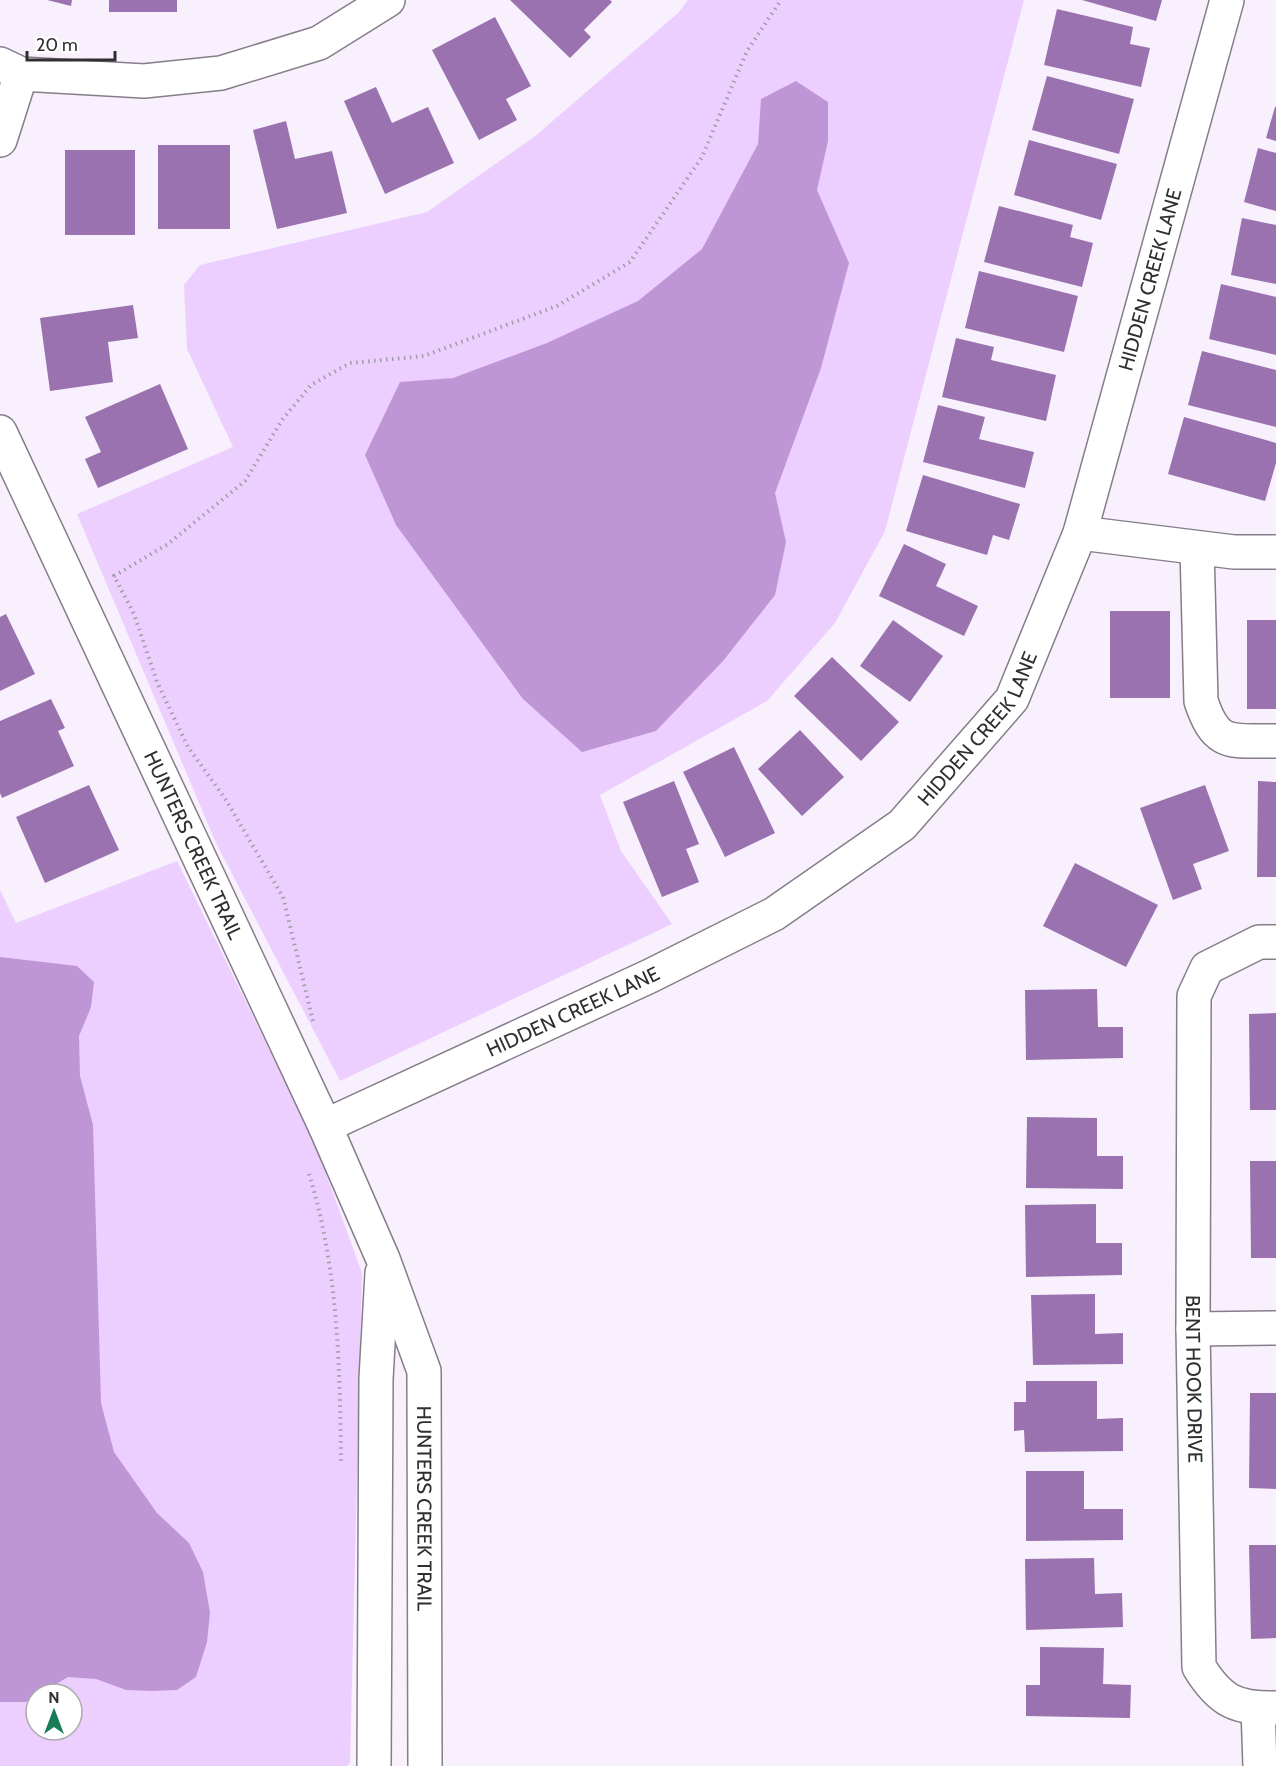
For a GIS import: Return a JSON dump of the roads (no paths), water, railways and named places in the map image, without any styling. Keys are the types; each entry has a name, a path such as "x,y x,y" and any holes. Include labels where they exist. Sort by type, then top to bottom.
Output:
{"street":[{"path":"0,140 10,69 144,81 220,73 319,43 388,0"},
{"name":"HIDDEN CREEK LANE","path":"325,1125 650,976 774,914 902,825 1012,699 1080,533 1227,0"},
{"name":"HUNTERS CREEK TRAIL","path":"0,432 325,1125 383,1259 424,1371 425,1766"},
{"path":"1080,533 1234,552 1276,552"},
{"path":"1197,548 1201,701 1207,720 1217,735 1233,740 1276,741"},
{"name":"BENT HOOK DRIVE","path":"1267,1708 1228,1702 1211,1687 1199,1667 1193,1329 1194,996 1207,968 1259,942 1276,942"},
{"name":"HUNTERS CREEK TRAIL","path":"374,1766 376,1380 383,1259"},
{"path":"1193,1329 1276,1328"},
{"path":"1260,1766 1267,1708"}]}
